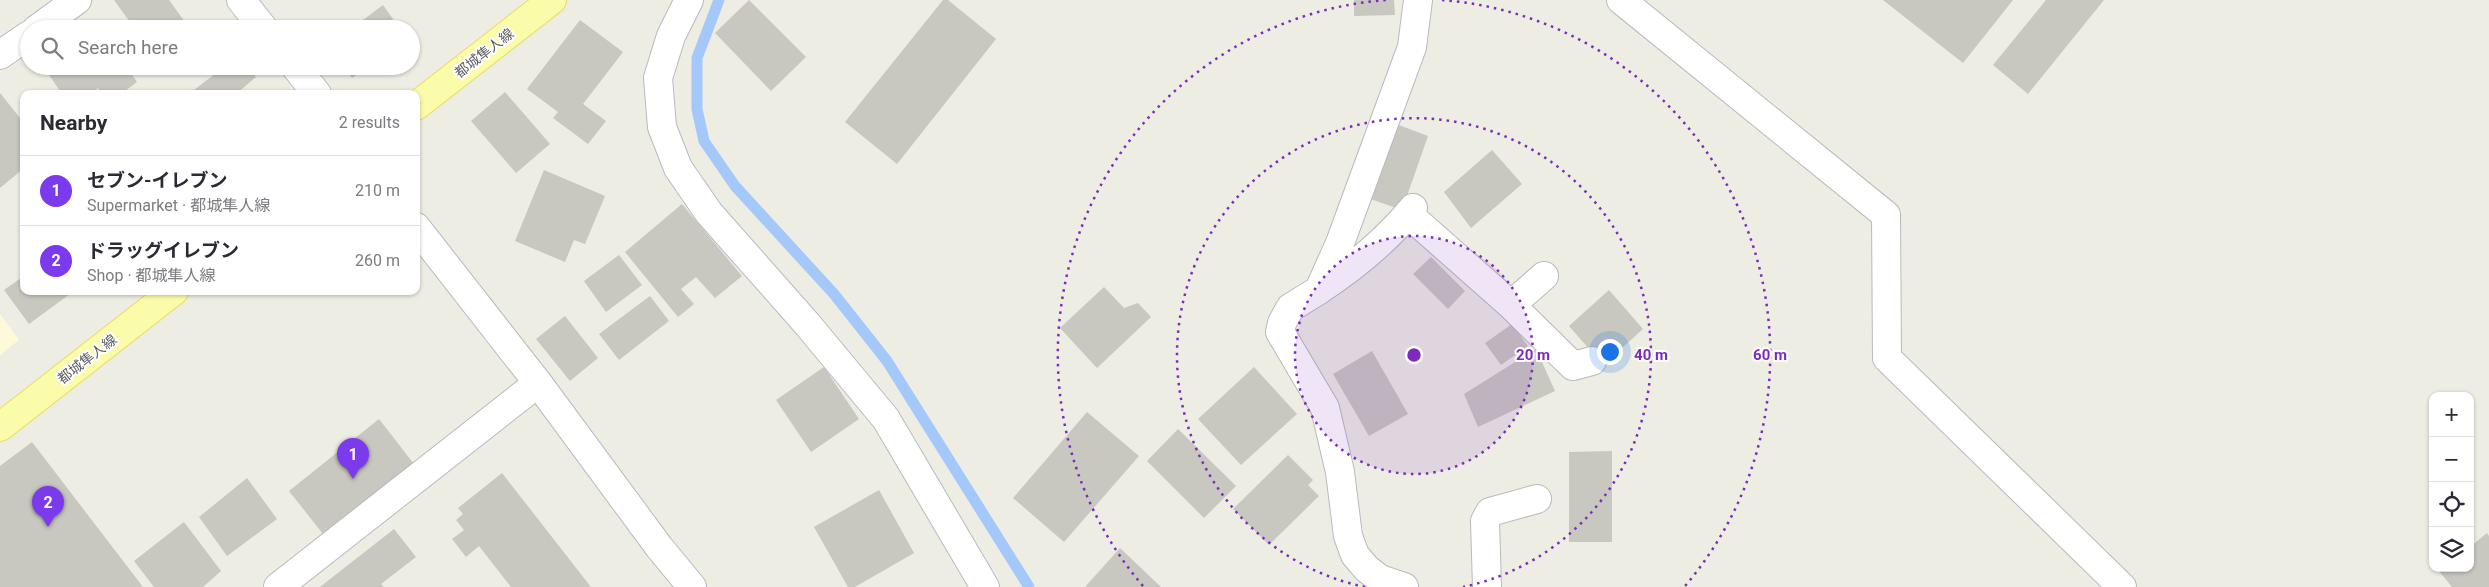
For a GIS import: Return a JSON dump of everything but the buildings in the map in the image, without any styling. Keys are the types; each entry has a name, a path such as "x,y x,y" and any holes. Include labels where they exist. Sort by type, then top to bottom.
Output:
{"main road":[{"name":"都城隼人線","path":"420,103 552,0"},
{"name":"都城隼人線","path":"0,426 169,295"}],"street":[{"path":"50,20 78,0"},
{"path":"241,0 257,20"},
{"path":"689,0 671,36 658,78 662,127 678,168 709,213 808,325 886,419 985,587"},
{"path":"1319,290 1340,243 1405,67 1416,26 1418,0"},
{"path":"1621,0 1886,215 1887,358 2122,587"},
{"path":"0,55 20,41"},
{"path":"301,75 314,90"},
{"path":"1404,587 1380,579 1367,569 1355,555 1348,536 1340,472 1325,408 1280,332 1282,323 1290,308 1349,271 1388,236 1410,211 1573,366 1592,361"},
{"path":"420,231 538,383 659,547 692,587"},
{"path":"1511,305 1544,276"},
{"path":"278,587 538,383"},
{"path":"1488,587 1485,521 1490,512 1537,499"}],"shaded area":[{"path":"0,314 19,340 0,355"}],"waterway":[{"path":"719,0 697,58 697,109 704,141 735,186 834,294 887,361 1029,587"}],"place":[{"name":"セブン-イレブン","path":"353,479"},
{"name":"ドラッグイレブン","path":"48,527"}]}
